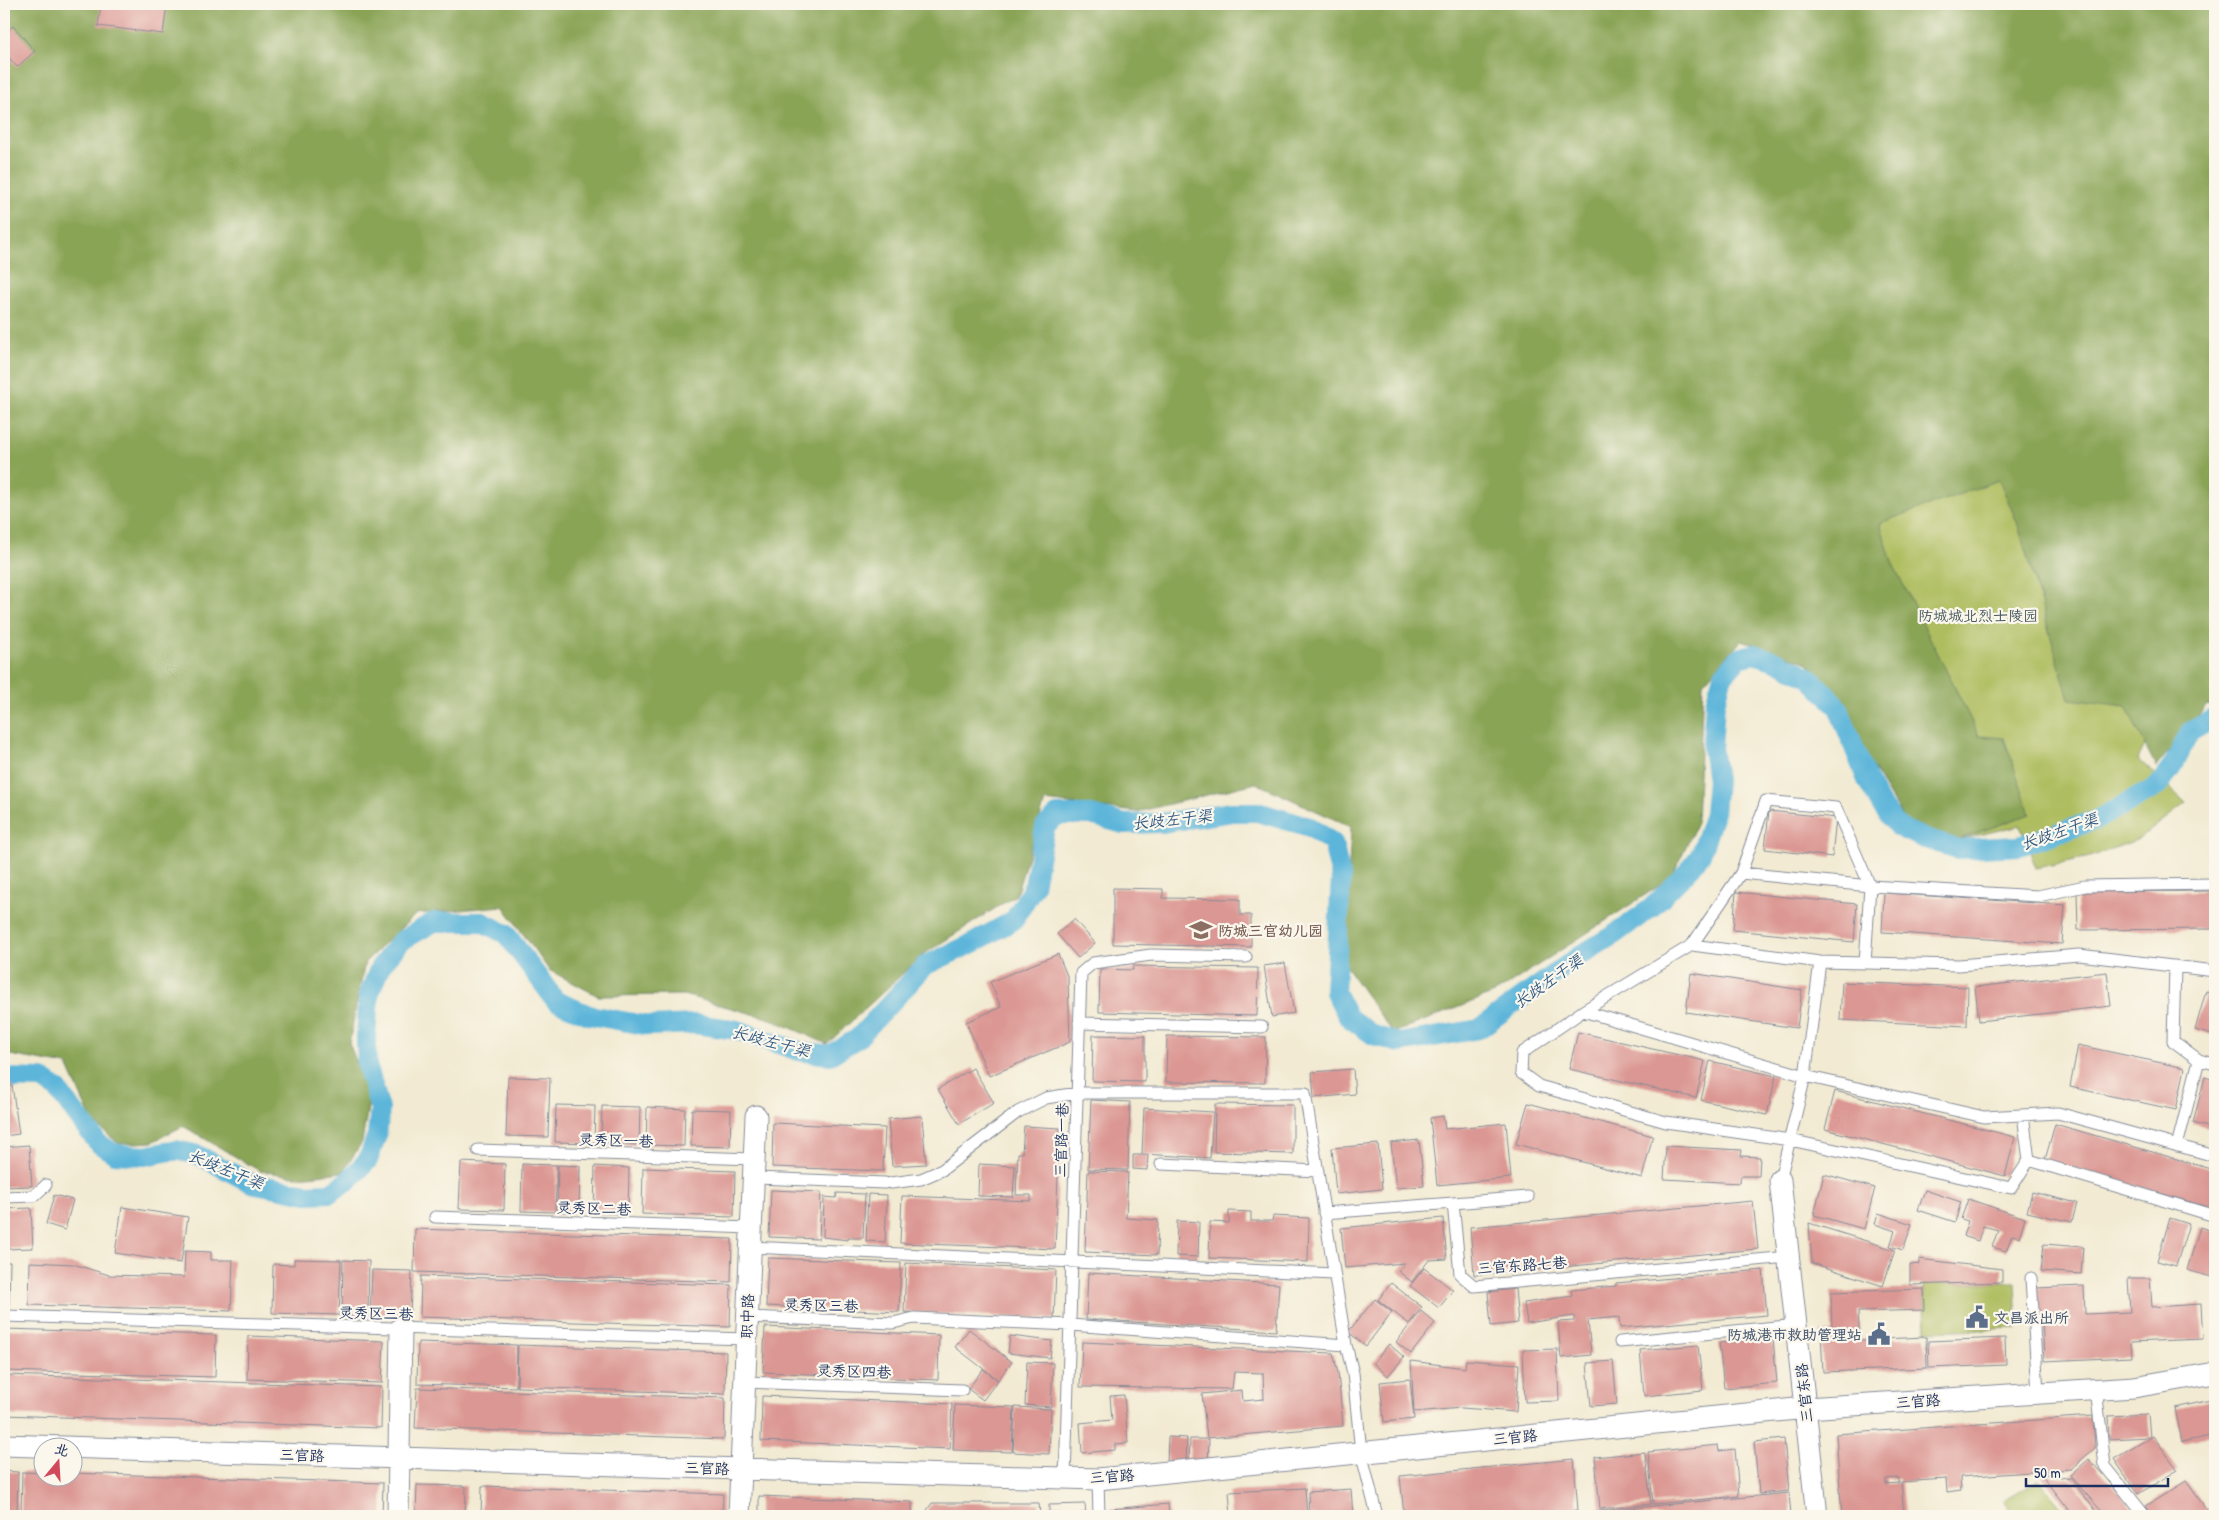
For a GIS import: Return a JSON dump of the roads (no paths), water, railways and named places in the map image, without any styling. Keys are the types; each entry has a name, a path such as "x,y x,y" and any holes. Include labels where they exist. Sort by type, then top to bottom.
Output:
{"street":[{"name":"职中路","path":"739,1516 756,1116"},
{"name":"三官东路","path":"1780,1180 1817,1516"},
{"path":"398,1516 401,1328"},
{"name":"三官路","path":"4,1445 1098,1479 1806,1408 2134,1387 2215,1373"}],"lane":[{"path":"1865,963 1870,886 1836,808 1766,801 1741,873 1692,945 1583,1010 1522,1053 1521,1073 1539,1086 1666,1122 1790,1140 2011,1188 2029,1160 2023,1115"},
{"path":"1741,873 1870,886 2038,896 2085,886 2215,884"},
{"path":"1692,945 1820,962 1959,965 2078,955 2215,971"},
{"name":"三官路一巷","path":"1065,1478 1081,972 1093,964 1151,955 1246,957"},
{"path":"1780,1180 1805,1076 1820,962"},
{"path":"2175,966 2173,1042 2199,1060 2215,1064"},
{"path":"1583,1010 1805,1076 1984,1117 2058,1113 2215,1156"},
{"path":"1079,1023 1262,1027"},
{"path":"2177,1146 2199,1060"},
{"name":"灵秀区一巷","path":"478,1150 754,1169 888,1183 921,1179 942,1170 1018,1112 1046,1098 1077,1093 1305,1093 1318,1171"},
{"path":"2029,1160 2215,1216"},
{"path":"1161,1164 1318,1171 1346,1345 1353,1373 1362,1452 1377,1516"},
{"path":"4,1197 34,1196 46,1185"},
{"path":"1324,1214 1528,1197"},
{"name":"三官东路七巷","path":"1453,1203 1460,1274 1474,1286 1789,1257"},
{"name":"灵秀区二巷","path":"435,1218 751,1238 893,1253 1334,1274"},
{"path":"2031,1278 2038,1393"},
{"name":"灵秀区三巷","path":"4,1316 746,1339"},
{"name":"灵秀区三巷","path":"747,1316 893,1323 914,1318 1070,1325 1346,1345"},
{"path":"1620,1342 1797,1325"},
{"name":"灵秀区四巷","path":"744,1382 962,1390"},
{"path":"2096,1390 2105,1466 2145,1516"},
{"path":"1098,1479 1099,1516"}],"waterway":[{"name":"长歧左干渠","path":"4,1078 42,1079 57,1089 98,1143 115,1154 145,1156 176,1150 198,1155 251,1183 307,1194 330,1193 349,1180 368,1160 377,1135 380,1109 367,1065 366,1037 369,995 380,967 401,941 434,922 482,922 506,934 556,1001 589,1015 650,1026 695,1024 737,1030 799,1051 830,1055 858,1038 926,965 973,943 1014,920 1034,886 1045,827 1057,815 1091,815 1124,824 1161,823 1232,812 1257,812 1310,827 1333,843 1341,877 1335,992 1348,1017 1373,1035 1399,1043 1479,1029 1579,956 1615,934 1651,908 1688,871 1701,854 1714,814 1717,780 1712,748 1715,703 1723,675 1739,658 1754,654 1776,661 1809,677 1838,707 1867,780 1881,805 1898,827 1925,839 1958,849 2019,846 2096,820 2158,786 2172,767 2190,732 2211,720 2215,720"}],"place":[{"name":"防城三官幼儿园","path":"1201,930"},
{"name":"文昌派出所","path":"1977,1317"},
{"name":"防城港市救助管理站","path":"1879,1334"}],"park label":[{"name":"防城城北烈士陵园","path":"1978,615"}]}
